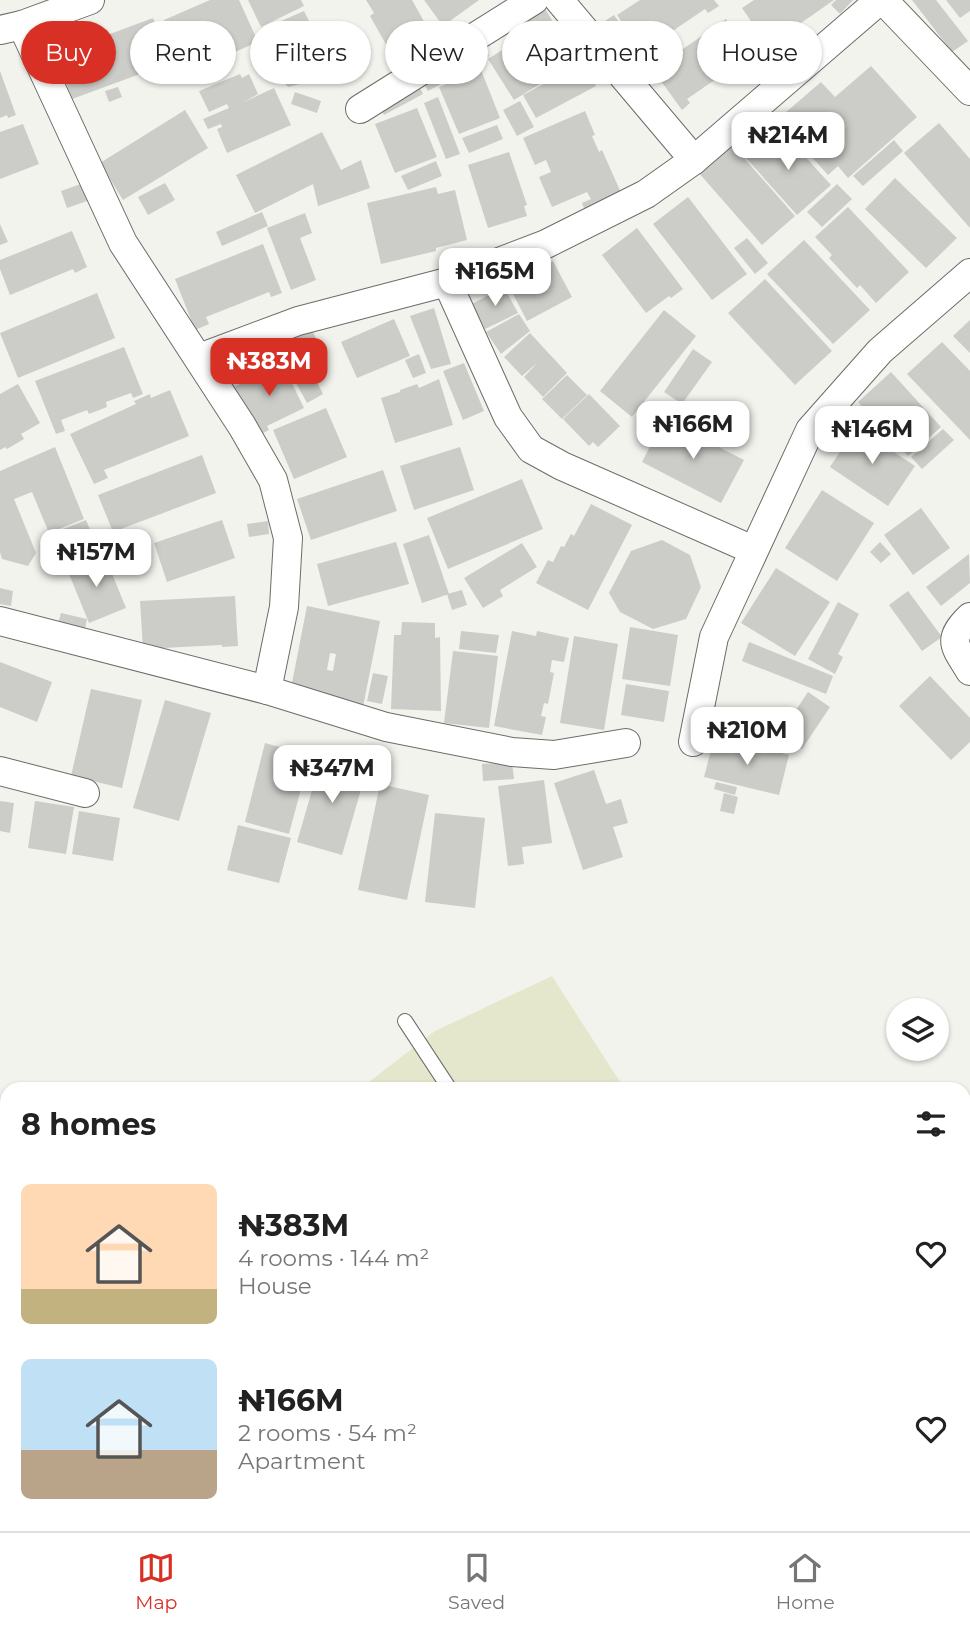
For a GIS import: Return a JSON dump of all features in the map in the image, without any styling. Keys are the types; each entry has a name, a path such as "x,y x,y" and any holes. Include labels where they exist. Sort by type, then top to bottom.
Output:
{"street":[{"path":"90,0 11,28 123,243 199,358 272,480 288,538 284,607 267,690"},
{"path":"360,109 534,0"},
{"path":"559,0 694,160"},
{"path":"199,358 298,321 447,282 546,244 646,194 694,160 881,0 970,91"},
{"path":"693,742 714,637 810,430 880,351 970,273"},
{"path":"447,282 508,417 531,449 562,466 753,550"},
{"path":"970,617 957,629 955,638 957,648 970,671"},
{"path":"0,621 267,690 386,727 512,752 554,755 626,743"},
{"path":"0,771 85,793"}],"lane":[{"path":"405,1021 445,1082"}],"green space":[{"path":"552,976 620,1082 369,1082 435,1031"}],"building":[{"path":"210,0 239,0 250,24 250,45 236,52 236,21 164,20"},
{"path":"248,0 301,0 304,6 273,21 258,21"},
{"path":"366,0 412,0 424,21 385,21 385,43 370,16 374,13"},
{"path":"424,0 479,0 450,21 439,21"},
{"path":"640,0 714,0 719,6 708,13 705,9 683,24 683,21 621,21 617,15"},
{"path":"754,0 834,0 804,21 751,21 742,8"},
{"path":"836,0 853,0 840,14 831,5"},
{"path":"912,0 936,0 968,41 952,52"},
{"path":"946,0 970,0 970,11 960,18"},
{"path":"544,7 552,21 523,21"},
{"path":"304,11 309,21 281,21"},
{"path":"614,15 618,21 605,21"},
{"path":"130,27 130,78 116,83 116,32"},
{"path":"697,39 697,84 709,84 687,99 690,103 682,110 663,84 683,84 683,49"},
{"path":"502,50 502,81 488,59"},
{"path":"871,66 917,117 848,178 838,166 828,175 778,119 819,84 822,83 835,97"},
{"path":"0,71 16,115 8,118 7,115 0,118"},
{"path":"240,74 242,78 249,74 250,84 254,84 258,94 244,102 274,88 291,125 227,153 217,129 222,127 221,124 208,129 203,119 229,108 227,104 209,112 199,91 216,84 236,84 236,76"},
{"path":"67,84 113,84 72,99"},
{"path":"409,84 418,84 423,94 384,115 377,101"},
{"path":"424,84 441,84 428,91"},
{"path":"446,84 487,84 500,118 459,134 439,87"},
{"path":"504,84 540,84 514,100"},
{"path":"544,84 596,86 536,118 523,95"},
{"path":"118,87 122,97 109,102 105,91"},
{"path":"295,92 321,101 317,113 291,104"},
{"path":"438,97 460,154 446,159 424,103"},
{"path":"520,101 534,127 517,136 503,110"},
{"path":"417,108 437,157 395,173 375,124"},
{"path":"185,110 208,148 123,200 100,163"},
{"path":"585,111 599,152 602,150 622,195 585,211 582,203 591,199 587,192 552,207 539,177 551,172 546,160 535,165 523,138"},
{"path":"939,123 970,159 970,228 904,153"},
{"path":"23,124 39,164 0,179 0,132"},
{"path":"497,125 503,139 469,153 462,138"},
{"path":"779,128 831,185 797,215 746,158"},
{"path":"322,132 341,170 361,160 370,188 318,206 313,184 255,213 236,175"},
{"path":"894,140 903,151 863,186 853,176"},
{"path":"731,143 795,216 762,245 698,172"},
{"path":"509,152 527,205 524,206 527,216 488,228 468,165"},
{"path":"436,161 442,176 408,190 401,176"},
{"path":"895,178 957,238 926,268 865,209"},
{"path":"165,183 175,200 148,215 138,197"},
{"path":"81,184 87,201 67,208 61,191"},
{"path":"837,184 852,199 822,227 807,212"},
{"path":"436,187 438,194 455,190 467,240 436,248 436,251 381,264 367,203"},
{"path":"688,197 747,274 712,300 653,224"},
{"path":"848,207 909,272 876,303 860,285 857,288 829,258 832,255 815,237"},
{"path":"262,212 268,226 222,246 216,232"},
{"path":"305,213 312,233 300,238 316,280 291,290 267,228"},
{"path":"0,224 8,242 0,245"},
{"path":"637,228 683,289 646,313 602,255"},
{"path":"72,231 87,267 75,273 73,269 10,295 0,269 0,260"},
{"path":"747,238 768,263 755,274 734,248"},
{"path":"804,240 870,310 833,344 767,274"},
{"path":"263,244 282,293 271,297 269,292 206,317 209,324 195,330 175,279"},
{"path":"553,261 572,297 527,321 508,284"},
{"path":"765,279 832,351 795,385 728,313"},
{"path":"504,287 518,313 485,329 472,304"},
{"path":"97,293 115,338 18,378 0,333"},
{"path":"434,308 451,364 431,369 410,316"},
{"path":"664,310 696,336 632,417 600,391"},
{"path":"519,314 530,331 501,354 486,332"},
{"path":"394,319 410,356 357,378 341,342"},
{"path":"970,320 970,353 953,336"},
{"path":"311,327 317,341 293,351 287,337"},
{"path":"530,333 567,373 543,397 524,377 537,363 522,376 504,357"},
{"path":"942,342 970,371 970,440 907,374"},
{"path":"124,347 143,394 133,398 131,393 106,402 107,407 89,414 87,410 61,420 65,431 56,434 35,381"},
{"path":"693,349 712,362 682,404 664,392"},
{"path":"419,354 426,373 413,378 405,360"},
{"path":"305,359 323,394 307,403 288,368"},
{"path":"282,363 304,408 267,426 269,430 258,436 234,387"},
{"path":"464,363 484,411 463,420 443,371"},
{"path":"891,372 941,427 908,456 858,402"},
{"path":"567,375 587,395 562,419 542,399"},
{"path":"439,379 453,425 395,443 381,398 417,384 419,388"},
{"path":"18,384 40,423 21,434 24,439 0,450 0,394"},
{"path":"170,390 189,436 104,470 108,478 94,484 70,434 136,404 134,401"},
{"path":"589,394 620,426 598,447 593,442 589,446 563,419"},
{"path":"326,408 347,457 294,479 273,430"},
{"path":"664,419 744,460 721,503 642,462"},
{"path":"856,427 915,466 888,506 830,467"},
{"path":"943,429 954,440 922,469 911,457"},
{"path":"55,447 84,519 49,533 32,492 14,499 36,553 28,566 2,559 0,471"},
{"path":"460,447 474,490 414,510 400,466"},
{"path":"202,455 216,493 113,532 98,495"},
{"path":"383,470 397,511 311,540 297,499"},
{"path":"522,479 543,529 448,569 427,518"},
{"path":"822,490 874,523 837,581 785,548"},
{"path":"591,504 632,525 588,610 536,583 548,560 553,562 561,546 564,547 571,534 574,536"},
{"path":"921,508 950,548 913,575 884,535"},
{"path":"86,520 100,554 65,568 51,534"},
{"path":"222,520 235,558 167,582 154,543"},
{"path":"268,521 269,534 249,537 247,524"},
{"path":"429,535 449,594 422,603 403,544"},
{"path":"662,540 690,555 701,587 686,619 653,629 620,612 609,593 631,551"},
{"path":"396,542 409,584 328,606 317,564"},
{"path":"880,542 891,554 881,563 870,552"},
{"path":"522,543 537,567 500,590 503,596 483,608 464,578"},
{"path":"104,554 126,608 89,623 67,569"},
{"path":"969,554 970,583 941,606 926,587"},
{"path":"776,568 830,602 795,656 741,623"},
{"path":"0,588 13,591 11,606 0,604"},
{"path":"462,590 467,605 452,610 447,594"},
{"path":"908,591 942,637 922,651 889,605"},
{"path":"235,596 238,646 143,649 140,601"},
{"path":"838,602 859,614 838,654 843,657 835,674 808,659"},
{"path":"307,606 380,621 363,707 291,688","holes":["330,653 336,654 333,671 327,670"]},
{"path":"61,613 87,619 84,634 57,627"},
{"path":"402,622 435,623 435,638 440,637 441,711 391,709 394,635 401,635"},
{"path":"630,627 678,635 670,686 622,679"},
{"path":"461,631 499,635 496,653 459,649"},
{"path":"512,631 536,636 537,631 569,638 564,662 552,660 550,672 554,673 548,704 544,703 541,716 546,717 542,735 494,726"},
{"path":"574,636 618,644 604,730 560,723"},
{"path":"749,642 833,676 826,694 742,661"},
{"path":"453,651 498,656 489,728 444,723"},
{"path":"0,662 52,682 37,722 0,707"},
{"path":"373,673 388,676 382,704 367,701"},
{"path":"930,676 970,718 970,742 951,760 899,706"},
{"path":"626,684 669,691 664,722 621,715"},
{"path":"91,689 142,700 122,788 71,776"},
{"path":"808,692 830,707 802,749 780,734"},
{"path":"165,700 211,713 179,821 133,808"},
{"path":"713,742 734,748 736,742 789,755 779,795 704,777"},
{"path":"265,743 310,755 289,834 245,822"},
{"path":"322,756 367,769 342,855 297,842"},
{"path":"512,762 514,779 483,781 482,764"},
{"path":"594,770 606,804 621,799 628,823 613,827 623,857 583,870 554,783"},
{"path":"544,780 552,843 522,847 524,864 508,866 498,786"},
{"path":"716,782 737,787 735,795 714,789"},
{"path":"380,784 429,795 407,900 358,890"},
{"path":"724,793 738,797 734,814 720,811"},
{"path":"0,801 14,803 10,833 0,831"},
{"path":"35,801 74,807 66,854 28,848"},
{"path":"79,811 120,818 113,861 72,854"},
{"path":"435,813 485,818 475,908 425,902"},
{"path":"238,825 291,838 279,883 227,870"}]}
